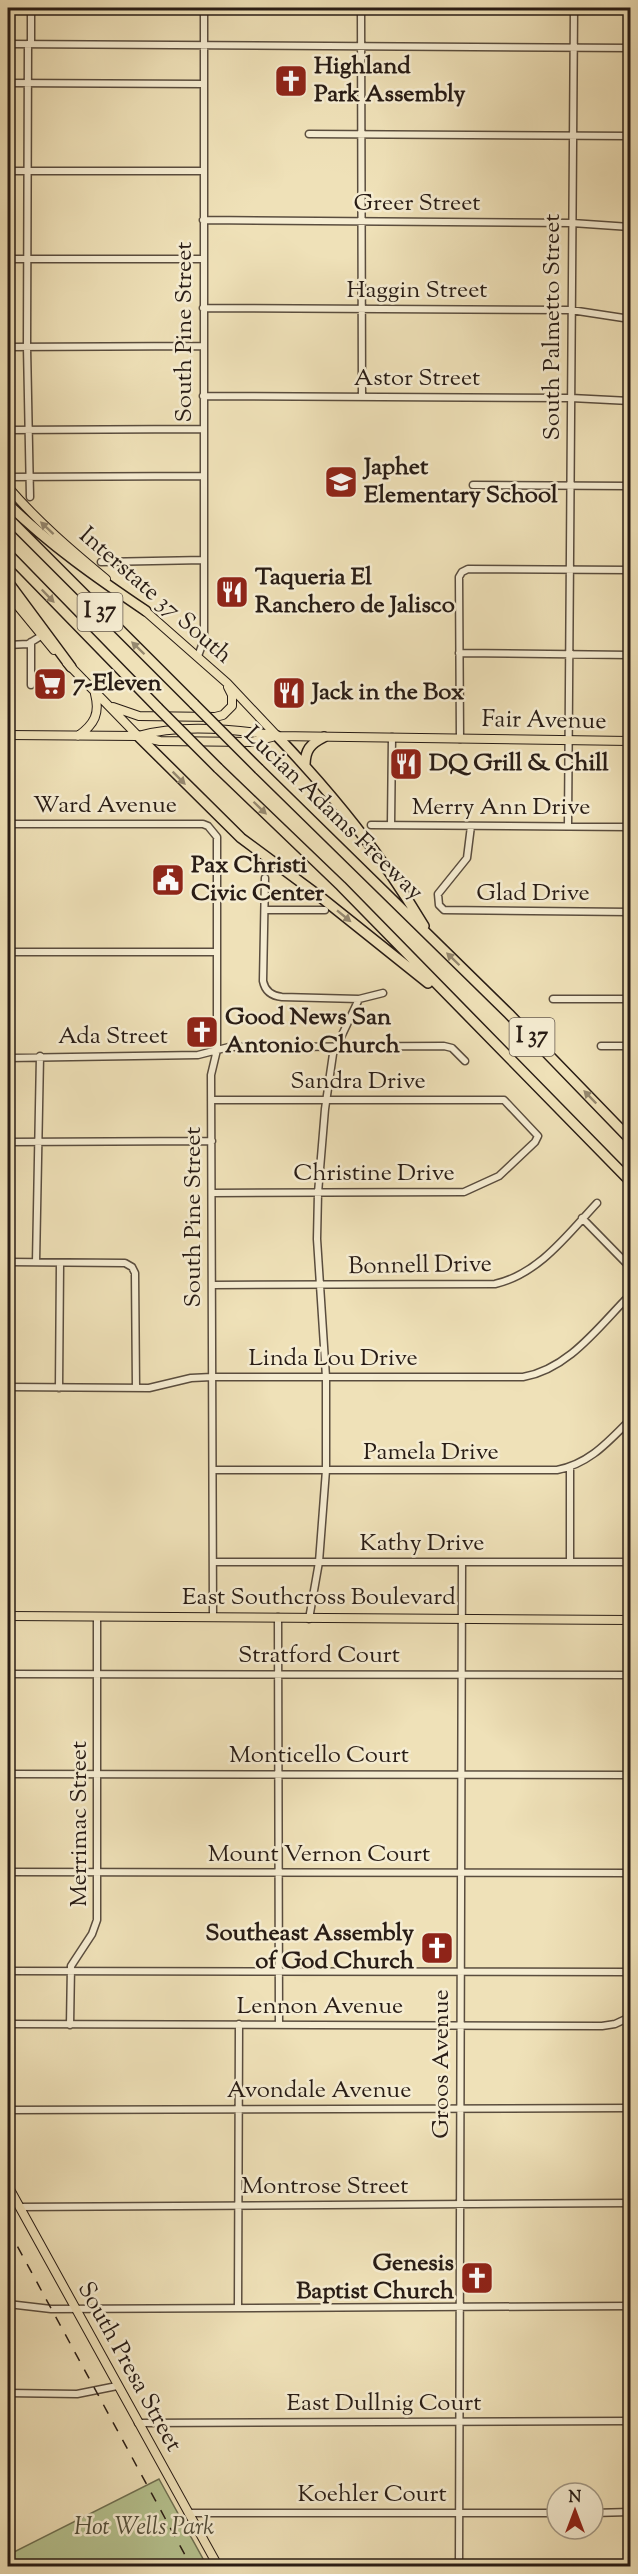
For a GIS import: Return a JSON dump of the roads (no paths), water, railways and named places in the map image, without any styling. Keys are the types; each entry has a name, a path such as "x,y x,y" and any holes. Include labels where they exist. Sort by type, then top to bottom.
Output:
{"highway":[{"path":"8,504 39,535 146,612"},
{"name":"Lucian Adams Freeway","path":"8,518 259,770 432,938 630,1139"},
{"name":"Lucian Adams Freeway","path":"8,554 218,768 341,886 630,1181"},
{"path":"8,582 71,667"},
{"path":"138,736 241,837 318,895 459,1008"},
{"path":"277,736 334,798 393,874 432,938"},
{"path":"305,766 307,750 324,737"}],"main road":[{"name":"Interstate 37 South","path":"8,487 25,507 65,545 198,656 277,736"},
{"path":"8,594 41,636 138,736"},
{"path":"106,704 139,716 215,717 224,715 232,706 232,695 227,683"},
{"path":"78,736 93,723 97,715 98,705 95,692"},
{"name":"Fair Avenue","path":"8,735 138,736 160,730 251,731 277,736 630,741"},
{"name":"East Southcross Boulevard","path":"8,1616 630,1620"},
{"name":"South Presa Street","path":"8,2186 218,2566"}],"street":[{"path":"30,497 27,259 31,8"},
{"name":"South Pine Street","path":"198,656 204,640 204,8"},
{"path":"361,8 362,397"},
{"name":"South Palmetto Street","path":"568,826 573,8"},
{"path":"8,44 630,48"},
{"path":"8,83 204,84"},
{"path":"309,134 630,136"},
{"path":"8,171 203,171"},
{"name":"Greer Street","path":"203,220 572,223 630,227"},
{"path":"8,259 204,259"},
{"name":"Haggin Street","path":"203,308 571,310 630,319"},
{"path":"8,346 203,346"},
{"name":"Astor Street","path":"203,396 571,398 630,401"},
{"path":"8,430 203,429"},
{"path":"8,477 204,476"},
{"path":"473,485 630,486"},
{"path":"101,562 204,560"},
{"path":"460,739 459,577 462,572 468,569 630,570"},
{"path":"8,645 32,642 41,636"},
{"path":"31,685 32,642"},
{"path":"459,653 630,655"},
{"path":"391,825 392,737"},
{"name":"Ward Avenue","path":"8,824 203,824"},
{"name":"South Pine Street","path":"203,824 208,826 217,837 217,1050 212,1063 211,1100 213,1617"},
{"name":"Merry Ann Drive","path":"371,825 630,827"},
{"name":"Glad Drive","path":"471,826 467,858 439,890 437,896 444,910 450,912 630,912"},
{"path":"265,878 263,981 266,990 278,996 359,999 383,993"},
{"path":"265,910 326,910"},
{"path":"8,952 217,952"},
{"path":"309,1619 319,1562 326,1470 326,1377 319,1285 318,1193 327,1100 336,1047 359,999"},
{"path":"553,999 630,999"},
{"name":"Ada Street","path":"8,1058 198,1055 229,1047 444,1046 452,1048 465,1061"},
{"path":"601,1046 630,1046"},
{"path":"36,1262 40,1056"},
{"name":"Sandra Drive","path":"211,1100 504,1100"},
{"name":"Christine Drive","path":"212,1193 458,1193 470,1191 489,1183 535,1142 538,1136 504,1100"},
{"path":"8,1142 212,1141"},
{"name":"Bonnell Drive","path":"212,1285 471,1285 505,1282 530,1269 597,1203"},
{"path":"582,1218 630,1267"},
{"path":"8,1262 125,1263 132,1267 135,1273 136,1388"},
{"path":"59,1388 60,1264"},
{"name":"Linda Lou Drive","path":"8,1387 158,1388 191,1378 212,1377 514,1378 531,1376 565,1360 630,1295"},
{"name":"Pamela Drive","path":"213,1470 536,1471 570,1468 596,1454 630,1420"},
{"path":"570,1468 570,1562"},
{"name":"Kathy Drive","path":"213,1562 630,1562"},
{"name":"Groos Avenue","path":"459,2566 462,1562"},
{"name":"Merrimac Street","path":"70,2025 71,1971 74,1960 95,1928 99,1774 97,1617"},
{"path":"278,1617 279,2025"},
{"name":"Stratford Court","path":"8,1674 630,1675"},
{"name":"Monticello Court","path":"8,1774 630,1775"},
{"name":"Mount Vernon Court","path":"8,1872 630,1873"},
{"path":"8,1971 630,1972"},
{"name":"Lennon Avenue","path":"8,2024 609,2025 630,2017"},
{"path":"238,2307 239,2024"},
{"name":"Avondale Avenue","path":"8,2110 630,2108"},
{"name":"Montrose Street","path":"19,2207 630,2203"},
{"path":"8,2304 38,2309 630,2306"},
{"path":"8,2393 77,2394 117,2386"},
{"name":"East Dullnig Court","path":"138,2423 630,2421"},
{"path":"605,2513 630,2512"},
{"name":"Koehler Court","path":"188,2514 545,2513"}],"railway":[{"path":"8,2229 191,2566"}],"place":[{"name":"Highland Park Assembly","path":"291,81"},
{"name":"Japhet Elementary School","path":"341,482"},
{"name":"Taqueria El Ranchero de Jalisco","path":"232,592"},
{"name":"7-Eleven","path":"50,684"},
{"name":"Jack in the Box","path":"289,693"},
{"name":"DQ Grill & Chill","path":"406,764"},
{"name":"Pax Christi Civic Center","path":"168,880"},
{"name":"Good News San Antonio Church","path":"202,1032"},
{"name":"Southeast Assembly of God Church","path":"437,1948"},
{"name":"Genesis Baptist Church","path":"477,2278"}],"park label":[{"name":"Hot Wells Park","path":"144,2528"}]}
